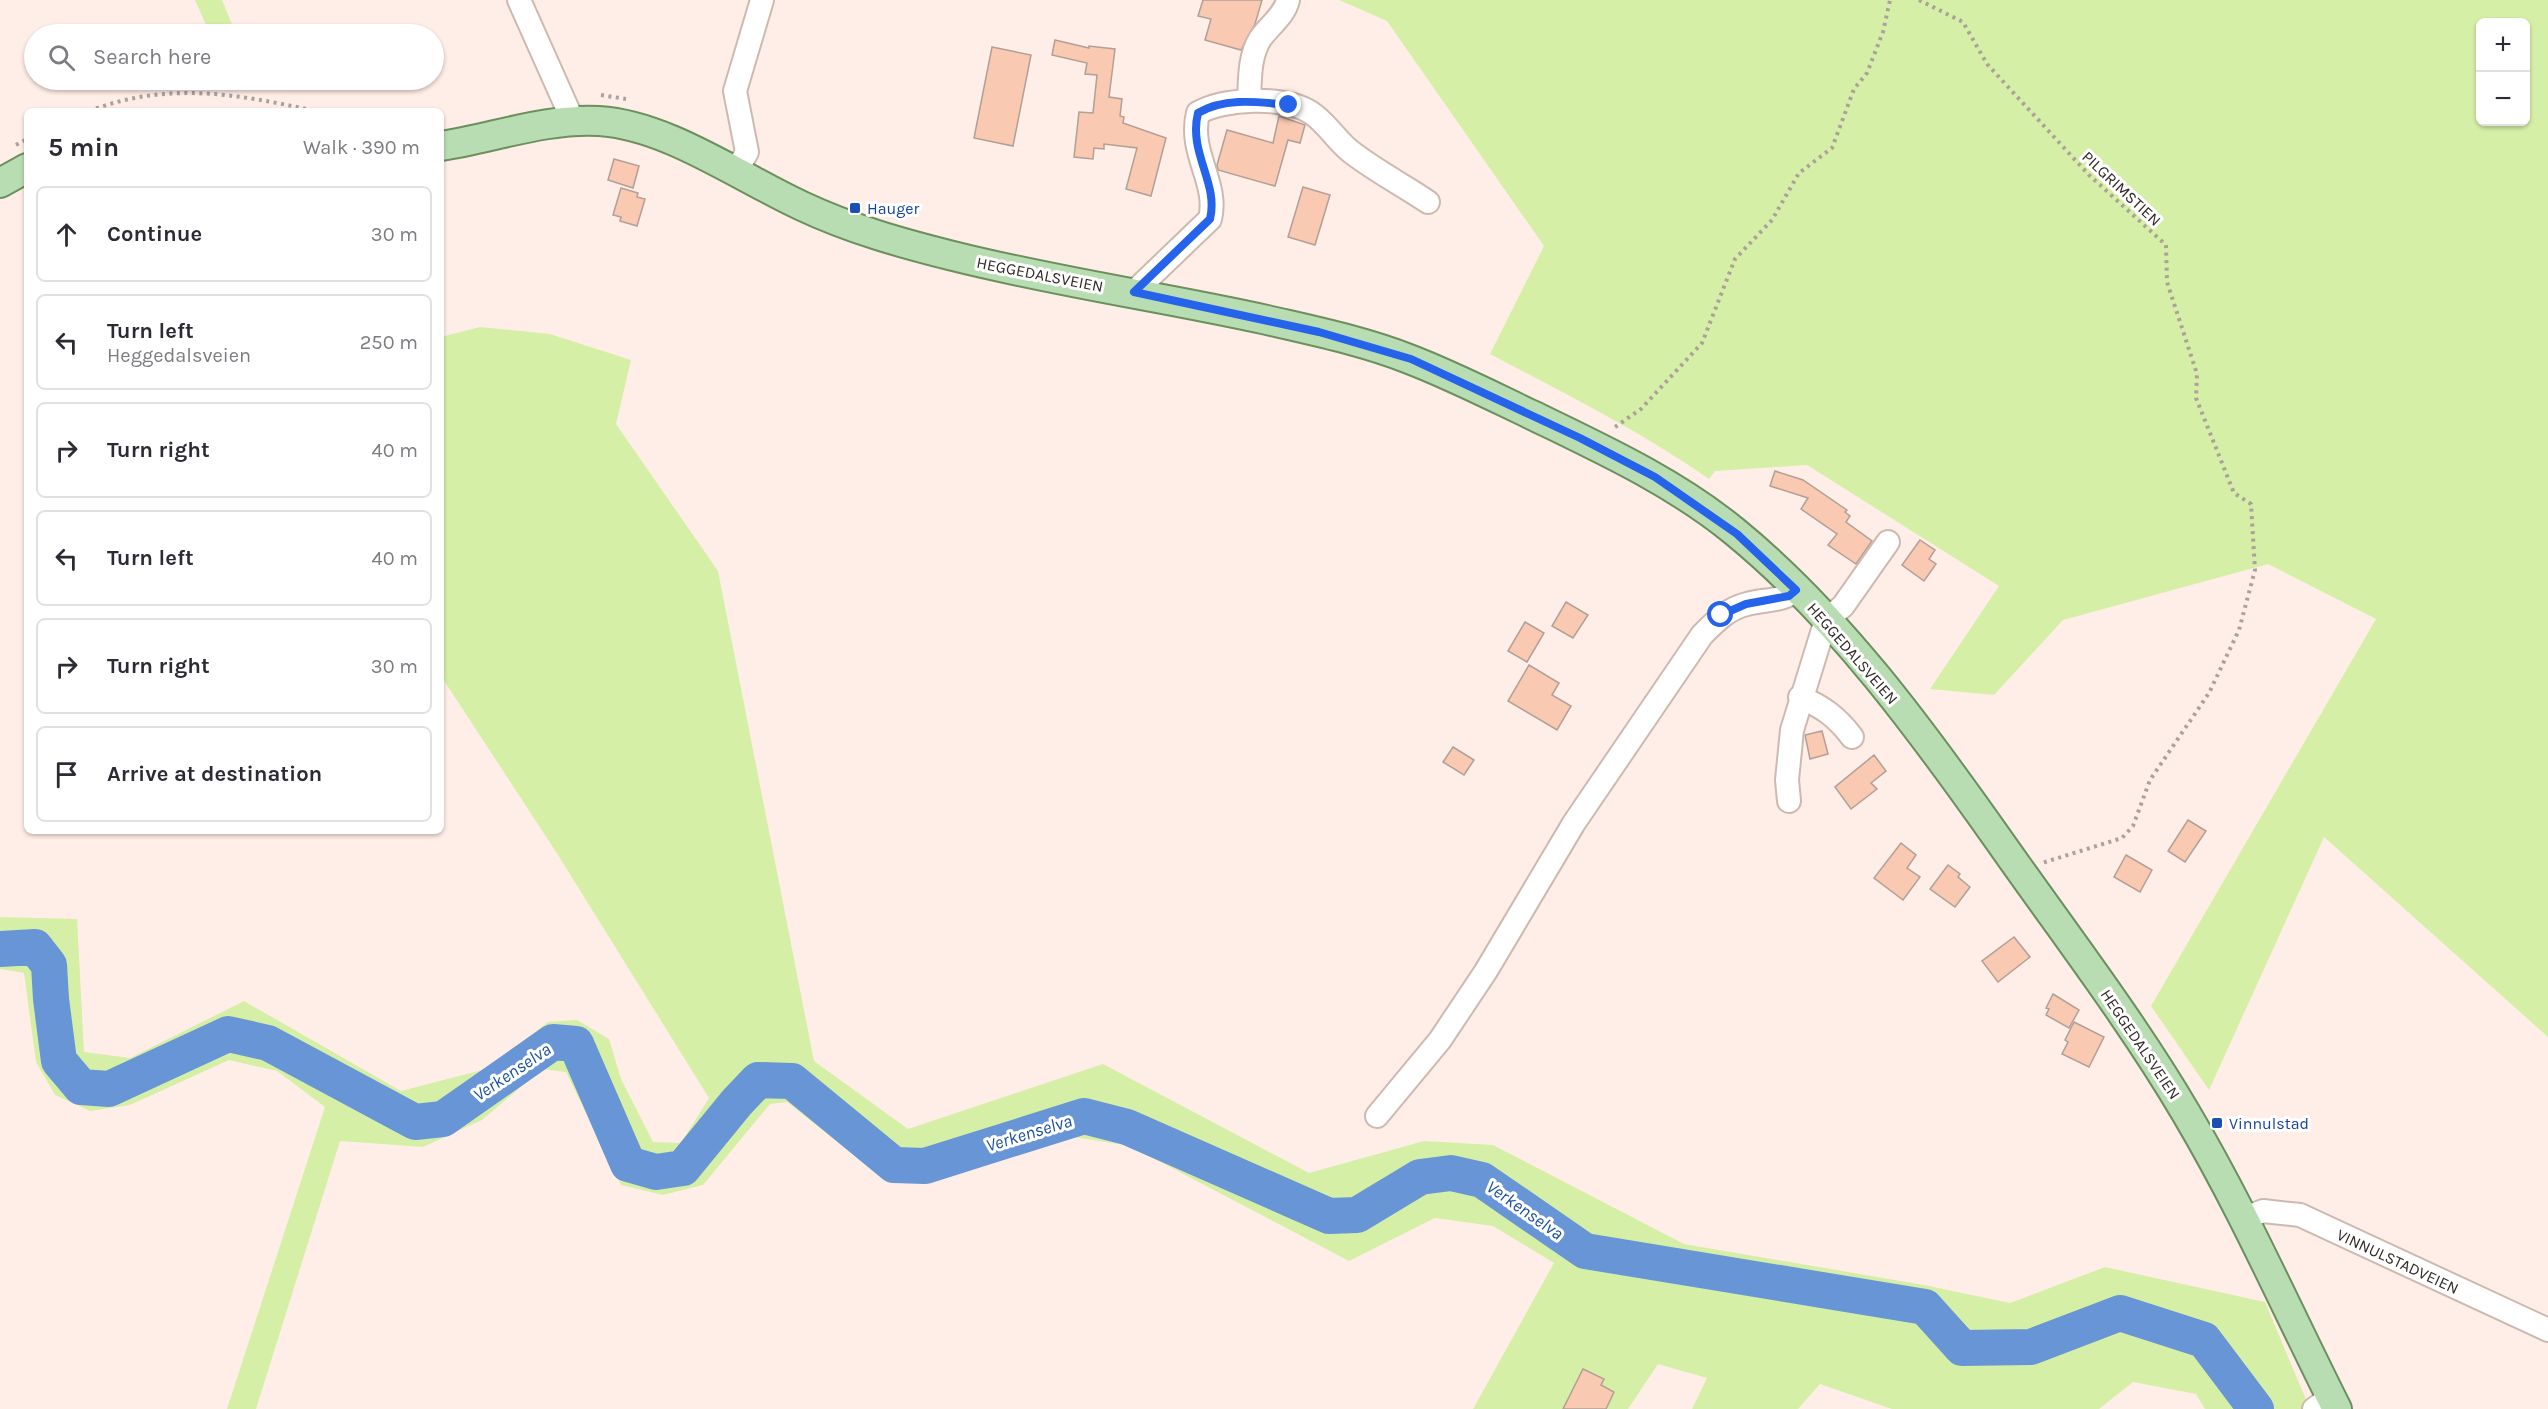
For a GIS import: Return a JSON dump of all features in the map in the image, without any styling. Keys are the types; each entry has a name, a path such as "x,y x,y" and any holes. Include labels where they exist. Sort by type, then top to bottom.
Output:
{"main road":[{"name":"HEGGEDALSVEIEN","path":"444,145 569,109 624,124 652,132 689,148 735,173 840,223 886,239 971,260 1134,292 1363,344 1411,359 1580,438 1665,483 1737,534 1826,620 2038,867 2245,1218 2327,1405"},
{"path":"0,183 24,170"}],"street":[{"path":"519,0 569,109"},
{"path":"735,173 747,152 735,91 762,0"},
{"path":"1249,101 1252,58 1260,40 1286,7 1288,0"},
{"path":"1134,292 1210,219 1214,204 1198,156 1194,129 1198,113 1211,105 1249,101 1289,105 1310,112 1350,151 1428,202"},
{"path":"1789,801 1788,758 1800,697 1826,620 1843,606 1888,542"},
{"path":"1377,1116 1440,1040 1486,971 1574,824 1702,636 1721,615 1733,609 1746,604 1789,596 1796,590"},
{"path":"1800,697 1825,708 1839,719 1852,737"},
{"name":"VINNULSTADVEIEN","path":"2245,1218 2263,1211 2300,1215 2548,1330"}],"path":[{"path":"1615,427 1641,409 1702,343 1735,259 1772,220 1798,173 1832,148 1854,89 1867,73 1883,32 1890,0"},
{"name":"PILGRIMSTIEN","path":"1919,0 1963,22 1987,64 2089,175 2166,244 2167,282 2197,374 2196,399 2234,494 2252,504 2255,570 2239,630 2209,693 2150,780 2133,826 2122,838 2038,867"},
{"path":"97,108 120,99 174,91 240,95 302,108"},
{"path":"569,109 610,95 628,99"},
{"path":"1604,422 1624,432"}],"green space":[{"path":"195,0 222,0 232,24 206,24"},
{"path":"1339,0 2548,0 2548,1037 2324,837 2209,1090 2151,1006 2376,619 2268,564 2063,620 1994,695 1930,689 1999,586 1807,465 1715,471 1709,479 1629,429 1490,354 1544,246 1387,21"},
{"path":"480,327 550,334 631,360 616,424 718,571 814,1061 908,1129 1103,1064 1309,1173 1424,1141 1493,1145 1684,1244 1924,1285 2010,1303 2105,1267 2265,1302 2310,1409 2205,1409 2196,1394 2133,1382 2099,1409 1892,1409 1820,1384 1798,1409 1692,1409 1707,1378 1658,1364 1628,1409 1473,1409 1554,1263 1493,1226 1435,1218 1349,1261 1130,1146 1061,1135 922,1181 885,1180 787,1102 770,1104 703,1185 663,1195 621,1185 566,1072 542,1069 482,1120 423,1147 340,1141 256,1409 227,1409 325,1107 277,1071 229,1060 130,1105 90,1111 55,1095 36,1062 24,973 0,969 0,917 77,919 84,1052 130,1058 244,1001 401,1091 486,1069 548,1022 577,1020 609,1039 621,1079 653,1142 681,1143 709,1098 558,855 444,681 444,336"}],"building":[{"path":"1203,0 1262,0 1255,24 1241,50 1205,40 1211,19 1198,16"},
{"path":"1055,40 1089,48 1089,46 1115,49 1109,97 1122,99 1120,116 1124,117 1123,123 1166,138 1151,196 1126,189 1137,148 1104,144 1104,149 1094,148 1093,159 1074,157 1079,112 1093,113 1097,75 1085,74 1087,63 1052,55"},
{"path":"992,47 1031,55 1013,146 974,138"},
{"path":"1279,116 1305,125 1300,143 1288,140 1275,186 1218,170 1217,165 1227,130 1273,143"},
{"path":"614,159 639,166 633,188 608,180"},
{"path":"1303,187 1330,195 1315,245 1288,237"},
{"path":"621,188 638,193 637,197 645,199 637,226 620,221 621,217 613,215"},
{"path":"1775,471 1803,480 1847,510 1845,512 1850,516 1846,522 1872,541 1856,564 1828,545 1837,534 1801,509 1808,498 1770,486"},
{"path":"1920,540 1935,550 1929,559 1936,564 1924,581 1902,565"},
{"path":"1566,602 1588,615 1573,638 1552,626"},
{"path":"1525,622 1544,633 1527,662 1508,651"},
{"path":"1529,665 1559,683 1552,695 1571,706 1557,730 1508,701"},
{"path":"1822,731 1828,754 1810,759 1805,735"},
{"path":"1453,747 1474,760 1464,775 1443,762"},
{"path":"1874,755 1886,771 1871,783 1877,789 1851,809 1835,787"},
{"path":"2188,820 2206,831 2185,862 2168,851"},
{"path":"1901,843 1916,855 1907,868 1920,877 1903,900 1874,878"},
{"path":"2126,855 2152,870 2140,892 2114,877"},
{"path":"1948,865 1960,874 1958,877 1970,887 1955,907 1930,889"},
{"path":"2014,937 2030,957 1998,982 1982,961"},
{"path":"2053,994 2079,1010 2069,1028 2046,1015 2049,1009 2046,1008"},
{"path":"2074,1022 2104,1037 2089,1067 2062,1054 2068,1042 2065,1040"},
{"path":"1583,1369 1604,1379 1601,1385 1614,1392 1606,1409 1563,1409"}],"waterway":[{"name":"Verkenselva","path":"0,949 35,947 49,965 59,1061 81,1087 109,1089 228,1034 268,1043 415,1122 443,1119 553,1042 576,1044 628,1164 656,1172 683,1168 758,1080 792,1081 894,1165 925,1166 1084,1116 1127,1127 1329,1216 1357,1215 1420,1177 1451,1173 1482,1180 1585,1251 1925,1307 1962,1348 2031,1347 2120,1313 2204,1340 2256,1409"}],"place":[{"name":"Hauger","path":"855,208"},
{"name":"Vinnulstad","path":"2217,1123"}],"route":[{"path":"1289,105 1249,101 1211,105 1198,113 1194,129 1198,156 1214,204 1210,219 1134,292 1319,332 1411,359 1580,438 1655,477 1694,501 1737,534 1796,590 1789,596 1746,604 1721,615"}]}
